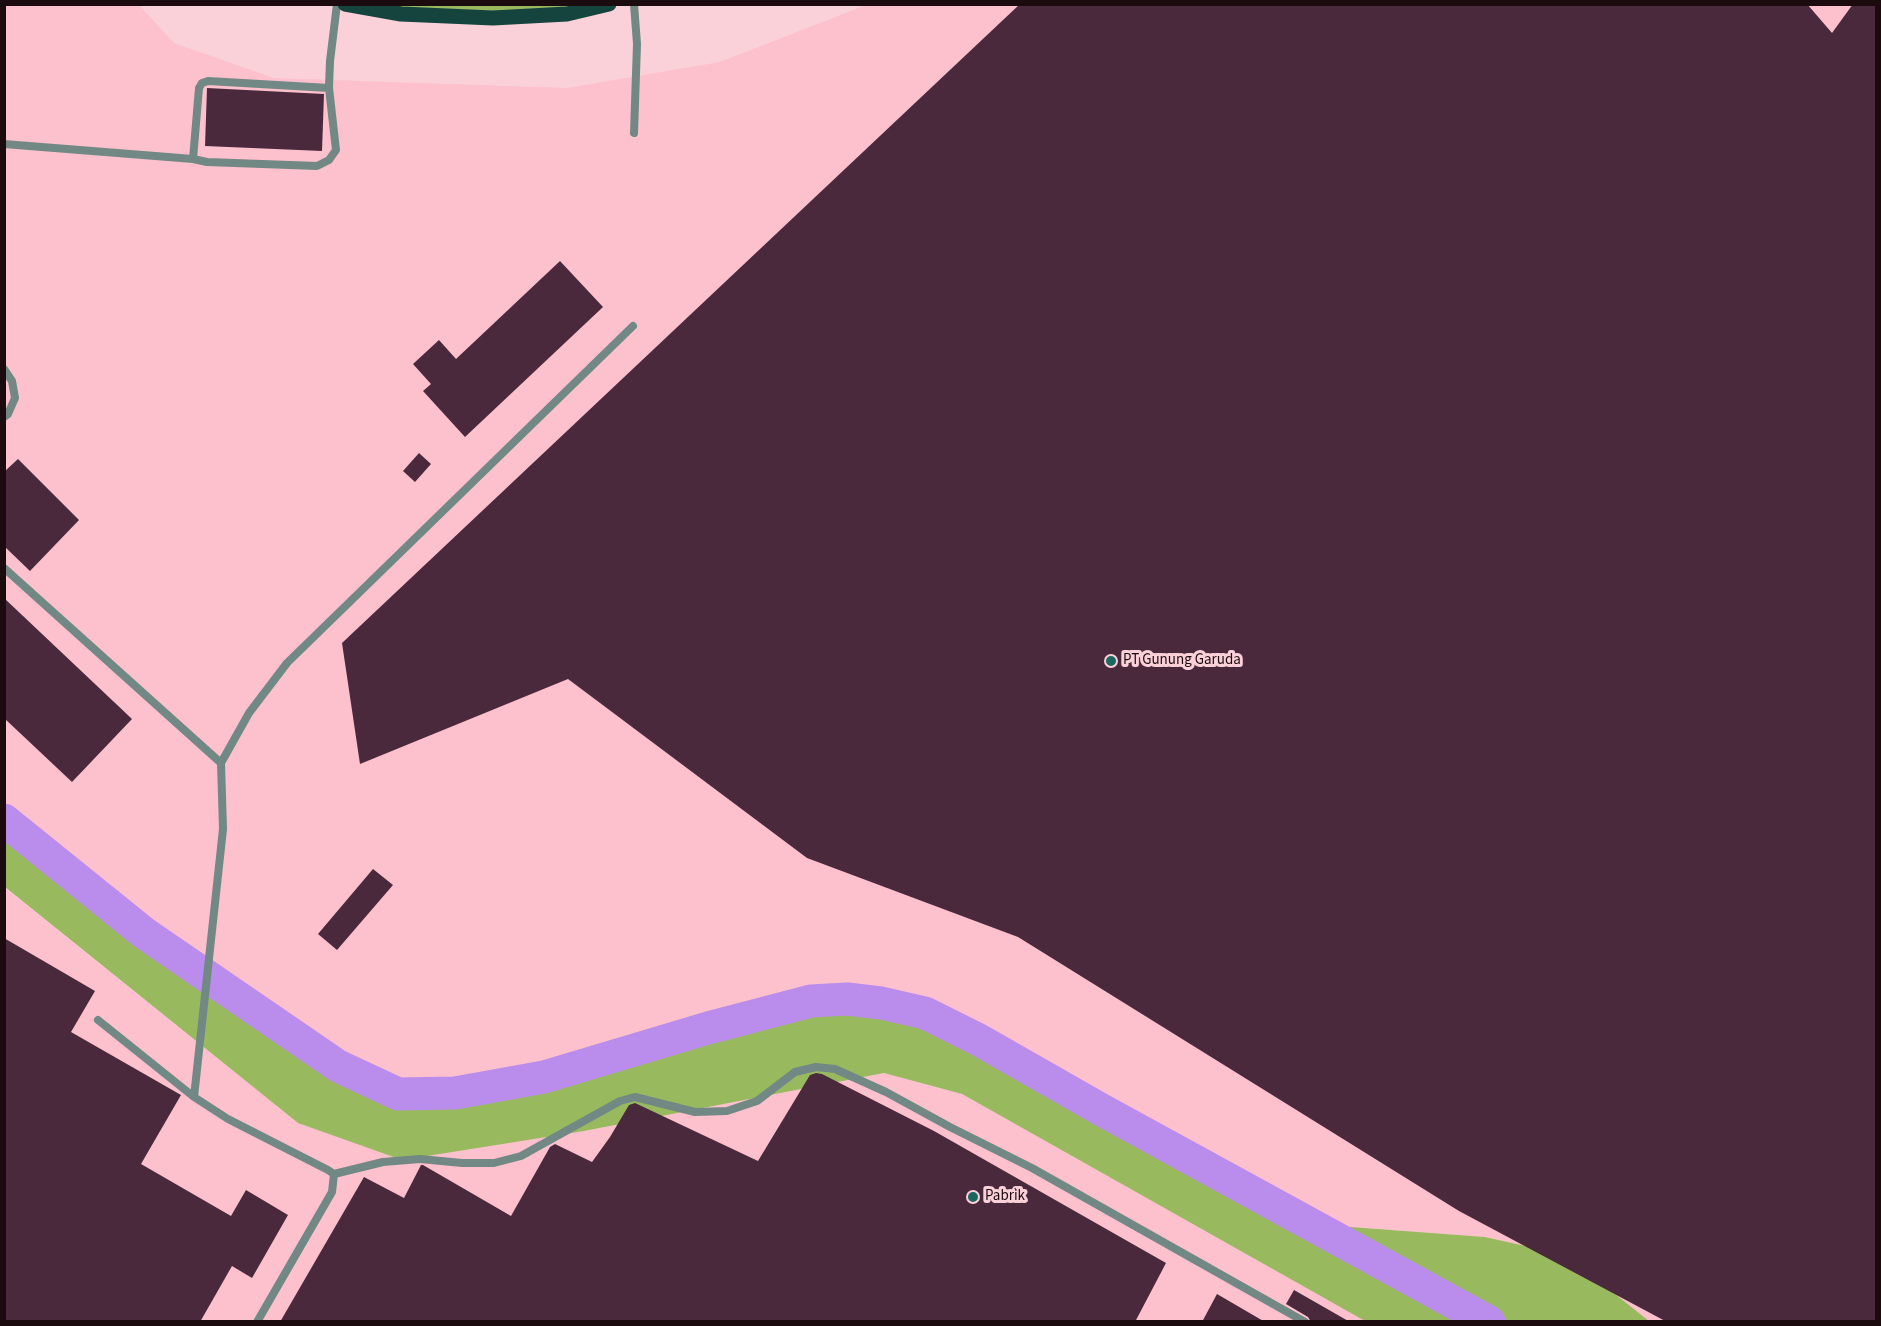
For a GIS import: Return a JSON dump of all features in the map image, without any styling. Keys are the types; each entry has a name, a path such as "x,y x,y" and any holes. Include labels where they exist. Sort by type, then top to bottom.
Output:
{"main road":[{"path":"345,4 401,14 493,18 567,14 609,4"}],"lane":[{"path":"4,144 207,162 317,166 324,164 336,150 328,88 337,4"},
{"path":"634,4 638,44 634,133"},
{"path":"193,159 199,88 202,83 208,81 328,88"},
{"path":"194,1097 223,829 221,763 249,713 287,663 633,326"},
{"path":"4,369 12,381 15,398 8,414 4,417"},
{"path":"4,568 221,763"},
{"path":"98,1020 194,1097 228,1119 334,1174 383,1162 420,1159 462,1164 494,1163 521,1156 620,1101 635,1097 695,1112 727,1111 757,1101 795,1072 816,1067 835,1069 886,1092 1032,1168 1305,1322"},
{"path":"257,1322 332,1192 334,1174"}],"shaded area":[{"name":"PT Gunung Garuda","path":"4,5 139,5 174,43 274,78 567,88 720,62 866,5 1876,5 1876,1321 1649,1321 1566,1255 1485,1237 1310,1224 925,1013 811,1001 541,1077 455,1093 398,1094 338,1066 144,933 5,820"},
{"path":"4,887 298,1123 584,1131 884,1073 962,1094 1365,1321 5,1321"}],"green space":[{"path":"345,5 609,5 567,14"},
{"path":"4,820 144,933 338,1066 398,1094 455,1093 541,1077 811,1001 847,999 876,1003 925,1013 975,1038 1399,1274 1310,1224 1485,1237 1566,1255 1649,1321 1365,1321 962,1094 884,1073 584,1131 402,1160 298,1123 5,887"}],"building":[{"name":"PT Gunung Garuda","path":"1020,4 1807,4 1832,33 1853,4 1876,4 1876,1322 1667,1322 1459,1211 1018,937 807,858 568,679 360,764 342,643"},
{"path":"207,88 324,94 322,151 205,146"},
{"path":"560,261 603,307 465,437 423,391 431,384 413,364 439,340 456,359"},
{"path":"419,453 431,464 415,482 403,471"},
{"path":"18,459 79,520 30,571 4,546 4,472"},
{"path":"4,598 132,719 72,782 4,718"},
{"path":"373,869 393,885 337,950 318,934"},
{"path":"4,938 95,991 71,1032 181,1095 141,1164 231,1216 246,1190 288,1215 252,1278 232,1266 200,1322 4,1322"},
{"path":"816,1073 934,1131 1166,1263 1135,1322 280,1322 364,1177 404,1198 423,1165 511,1216 550,1147 555,1144 592,1162 629,1105 635,1103 758,1161 810,1075"},
{"path":"1294,1290 1350,1322 1311,1322 1308,1317 1286,1304"},
{"path":"1217,1294 1265,1322 1202,1322"}],"waterway":[{"path":"4,820 144,933 338,1066 398,1094 455,1093 544,1077 708,1028 811,1001 847,999 881,1003 925,1013 979,1040 1100,1109 1489,1322"}],"place":[{"name":"PT Gunung Garuda","path":"1111,661"},
{"name":"Pabrik","path":"973,1197"}]}
